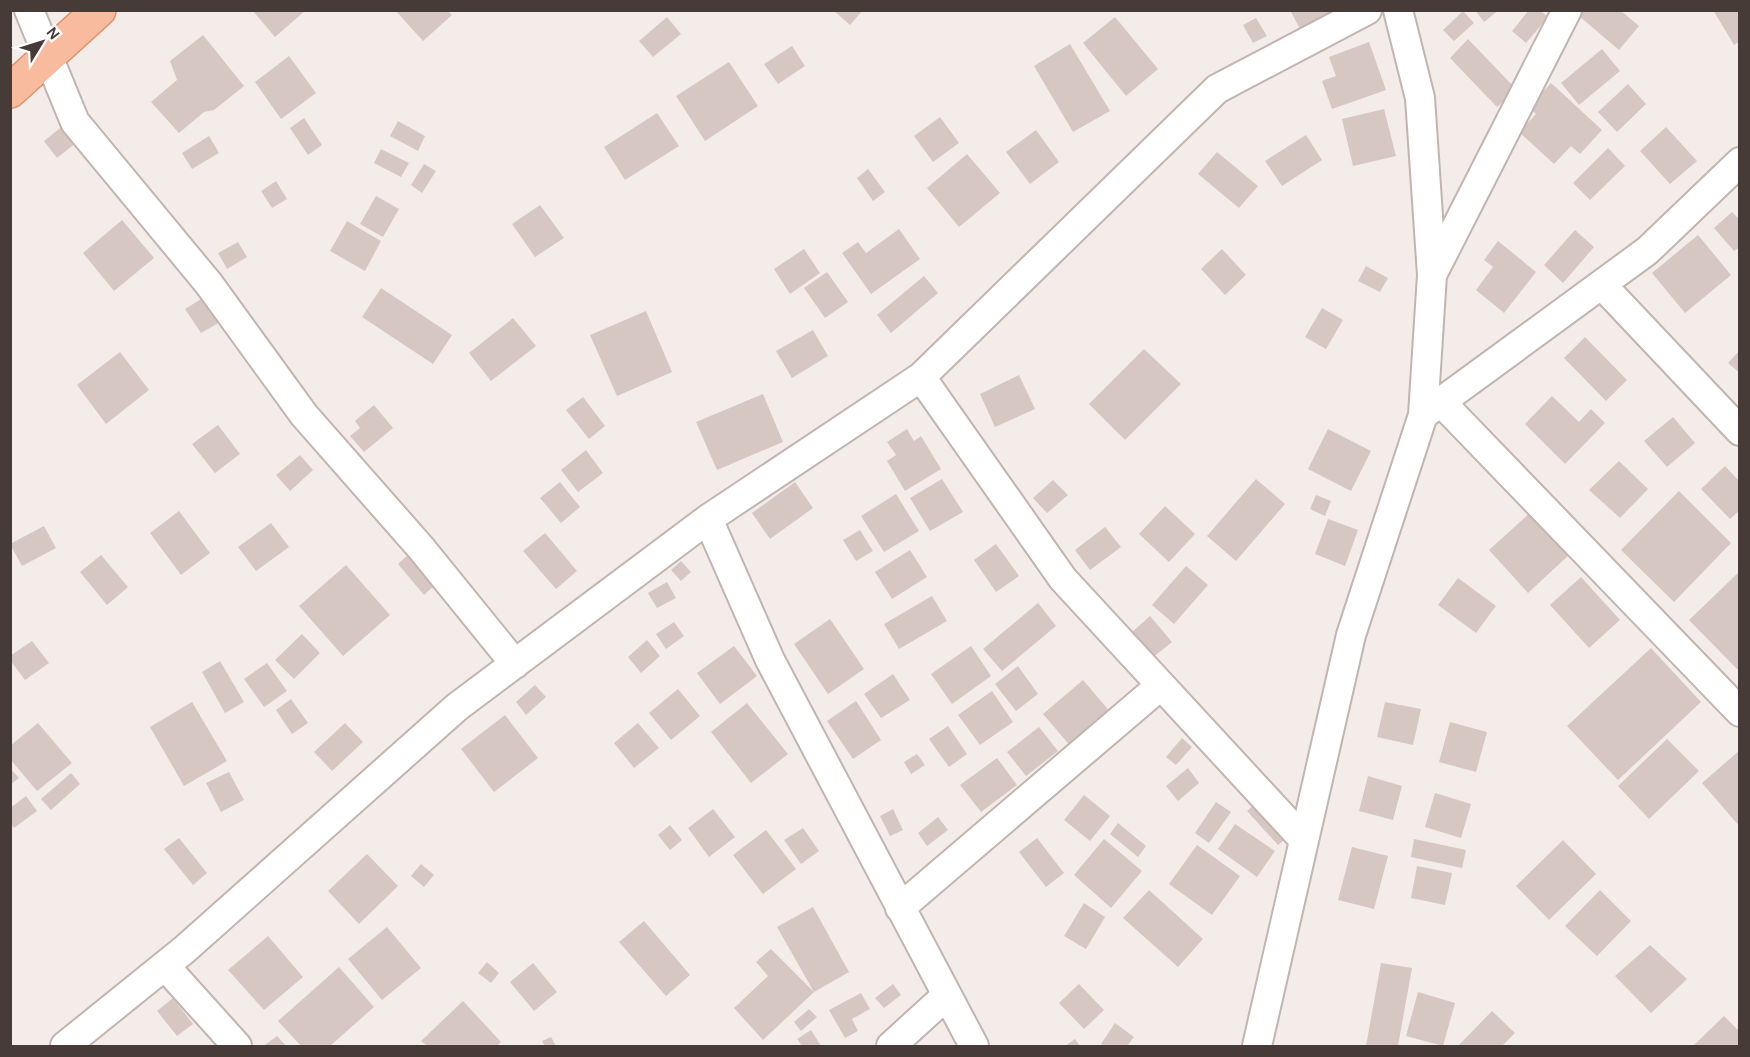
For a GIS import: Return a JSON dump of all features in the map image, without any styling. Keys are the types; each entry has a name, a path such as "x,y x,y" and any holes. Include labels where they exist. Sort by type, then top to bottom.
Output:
{"main road":[{"path":"10,91 99,10"}],"street":[{"path":"29,10 75,122 209,284 304,416 422,548 515,664"},
{"path":"65,1047 165,966 457,707 708,519 921,377 1216,89 1367,10"},
{"path":"1257,1047 1351,635 1432,409 1432,275 1420,98 1398,10"},
{"path":"1432,275 1567,10"},
{"path":"1432,409 1647,251 1740,162"},
{"path":"1602,285 1740,431"},
{"path":"921,377 1063,579 1304,840"},
{"path":"1432,409 1740,712"},
{"path":"708,519 770,660 974,1047"},
{"path":"900,908 1160,686"},
{"path":"165,966 237,1047"},
{"path":"891,1047 947,995"}],"building":[{"path":"252,10 306,10 275,37"},
{"path":"395,10 447,10 452,15 423,41"},
{"path":"833,10 863,10 850,25"},
{"path":"1290,10 1335,10 1337,15 1302,33"},
{"path":"1475,10 1499,10 1484,22"},
{"path":"1529,10 1540,10 1548,17 1526,43 1512,31"},
{"path":"1584,10 1620,10 1639,26 1619,50 1579,16"},
{"path":"1713,10 1740,10 1740,41 1734,45"},
{"path":"1463,11 1474,23 1454,41 1443,30"},
{"path":"667,17 681,34 653,57 639,41"},
{"path":"1115,17 1158,69 1126,96 1083,43"},
{"path":"1256,18 1267,36 1253,43 1243,25"},
{"path":"203,35 244,86 214,110 204,112 179,133 151,102 177,80 170,61"},
{"path":"1468,39 1516,89 1497,107 1450,58"},
{"path":"1369,42 1386,90 1332,109 1322,81 1336,76 1329,57"},
{"path":"1070,44 1110,111 1073,132 1034,66"},
{"path":"792,46 805,66 778,84 764,64"},
{"path":"1602,49 1620,71 1579,105 1561,83"},
{"path":"289,56 316,93 281,119 255,82"},
{"path":"729,62 758,106 705,141 676,96"},
{"path":"1551,83 1602,130 1580,154 1571,146 1554,164 1519,132 1536,114 1529,107"},
{"path":"1628,84 1646,104 1617,132 1598,112"},
{"path":"1384,109 1396,156 1353,166 1342,119"},
{"path":"657,113 679,146 625,180 604,147"},
{"path":"940,117 959,143 933,162 914,136"},
{"path":"304,118 322,145 308,155 290,128"},
{"path":"398,121 425,136 418,151 390,136"},
{"path":"64,125 77,142 57,158 44,141"},
{"path":"1666,127 1697,161 1670,184 1640,151"},
{"path":"1036,130 1059,162 1030,184 1006,152"},
{"path":"1306,135 1322,160 1282,186 1265,161"},
{"path":"209,136 219,153 192,169 182,153"},
{"path":"1608,148 1625,166 1590,200 1573,183"},
{"path":"381,149 409,163 401,177 374,163"},
{"path":"1217,152 1258,186 1239,208 1198,174"},
{"path":"967,154 1000,193 959,227 927,188"},
{"path":"424,164 436,171 422,193 411,185"},
{"path":"868,169 885,192 873,201 857,178"},
{"path":"276,181 287,199 272,208 261,191"},
{"path":"376,196 399,209 383,237 360,224"},
{"path":"540,205 564,238 535,257 512,224"},
{"path":"1732,212 1740,220 1740,247 1734,251 1714,228"},
{"path":"122,220 154,258 114,291 83,253"},
{"path":"347,221 381,241 365,271 330,251"},
{"path":"899,229 920,259 871,294 842,253 858,242 866,253"},
{"path":"1575,230 1594,247 1563,283 1544,265"},
{"path":"1698,235 1731,275 1685,313 1652,273"},
{"path":"1498,241 1536,272 1504,313 1476,290 1493,267 1484,260"},
{"path":"238,242 247,257 227,269 218,253"},
{"path":"804,249 820,273 790,294 774,269"},
{"path":"1222,249 1246,275 1225,295 1201,269"},
{"path":"1366,266 1388,278 1380,292 1358,281"},
{"path":"827,272 848,302 825,318 804,288"},
{"path":"924,276 938,293 891,333 877,315"},
{"path":"381,288 452,335 433,364 362,317"},
{"path":"206,296 222,321 201,333 185,309"},
{"path":"1322,308 1343,320 1326,349 1305,337"},
{"path":"646,311 672,372 617,396 590,335"},
{"path":"513,318 536,346 491,381 469,353"},
{"path":"813,330 828,356 792,378 776,351"},
{"path":"1585,337 1627,380 1606,401 1564,358"},
{"path":"1144,349 1181,384 1125,440 1089,404"},
{"path":"1740,350 1740,373 1728,363"},
{"path":"120,352 149,390 106,424 77,385"},
{"path":"1019,375 1035,409 995,427 980,394"},
{"path":"763,394 783,442 717,470 696,422"},
{"path":"1552,396 1579,422 1591,409 1605,423 1565,464 1525,424"},
{"path":"583,397 605,426 589,439 566,410"},
{"path":"374,405 393,428 364,452 350,436 360,428 355,421"},
{"path":"1673,417 1695,443 1667,467 1644,441"},
{"path":"218,425 240,454 215,473 192,444"},
{"path":"907,429 914,441 921,436 941,469 905,491 887,461 896,455 887,442"},
{"path":"1328,429 1371,451 1351,491 1308,469"},
{"path":"586,450 603,473 578,492 561,470"},
{"path":"300,455 313,470 290,491 276,475"},
{"path":"1619,461 1648,489 1620,518 1589,490"},
{"path":"1725,466 1740,482 1740,510 1730,519 1701,489"},
{"path":"942,479 963,512 930,531 910,498"},
{"path":"1256,479 1285,504 1236,561 1207,536"},
{"path":"1053,480 1068,495 1047,513 1033,498"},
{"path":"560,482 580,507 561,523 540,498"},
{"path":"795,482 813,508 770,539 752,513"},
{"path":"1679,491 1731,543 1674,602 1621,550"},
{"path":"896,494 919,531 884,552 861,516"},
{"path":"1316,495 1331,501 1325,516 1310,509"},
{"path":"1165,506 1195,534 1169,562 1139,534"},
{"path":"179,511 210,553 181,575 150,533"},
{"path":"1531,512 1570,554 1528,593 1489,550"},
{"path":"1328,519 1358,530 1345,566 1315,554"},
{"path":"271,523 289,547 256,571 238,547"},
{"path":"44,526 56,548 22,566 10,544"},
{"path":"1105,527 1121,547 1090,570 1075,550"},
{"path":"860,530 873,551 856,561 843,540"},
{"path":"545,533 577,571 556,589 523,551"},
{"path":"996,544 1019,576 996,592 974,560"},
{"path":"910,550 927,577 892,599 875,572"},
{"path":"410,553 436,584 424,595 398,564"},
{"path":"101,555 128,587 107,605 80,572"},
{"path":"681,561 691,572 681,581 671,570"},
{"path":"346,565 390,615 343,656 299,606"},
{"path":"1186,566 1208,585 1174,624 1152,605"},
{"path":"1740,571 1740,672 1689,620"},
{"path":"1581,577 1620,620 1589,648 1550,605"},
{"path":"1458,578 1496,606 1476,633 1438,605"},
{"path":"667,582 676,598 657,608 648,593"},
{"path":"932,596 947,621 899,649 884,624"},
{"path":"1038,603 1056,626 1002,671 983,649"},
{"path":"1150,616 1172,642 1152,658 1131,633"},
{"path":"830,619 864,669 828,694 794,644"},
{"path":"674,622 684,636 666,649 656,634"},
{"path":"302,634 320,653 294,679 275,660"},
{"path":"647,640 660,656 641,673 628,657"},
{"path":"32,641 49,663 25,680 10,660 10,656"},
{"path":"734,646 757,676 720,704 697,673"},
{"path":"971,646 991,676 952,704 931,674"},
{"path":"1651,648 1701,702 1618,780 1567,726"},
{"path":"220,661 244,702 225,713 202,672"},
{"path":"267,663 287,691 264,707 244,679"},
{"path":"1018,666 1038,694 1016,711 995,684"},
{"path":"893,674 910,700 881,718 864,694"},
{"path":"1083,680 1112,714 1072,748 1043,714"},
{"path":"535,685 546,697 526,715 516,702"},
{"path":"678,689 700,716 671,740 649,713"},
{"path":"992,691 1013,722 980,745 958,715"},
{"path":"291,699 308,723 292,734 276,710"},
{"path":"856,701 881,740 853,759 827,721"},
{"path":"192,702 227,761 184,786 150,727"},
{"path":"1385,702 1421,709 1413,745 1377,737"},
{"path":"747,703 788,754 751,783 711,732"},
{"path":"505,715 538,758 494,792 461,749"},
{"path":"1450,722 1487,732 1476,772 1439,762"},
{"path":"38,723 72,763 37,791 10,759 10,746"},
{"path":"345,723 363,742 332,771 314,752"},
{"path":"638,723 659,748 634,768 614,743"},
{"path":"948,726 967,754 949,767 929,739"},
{"path":"1039,727 1058,751 1026,776 1007,752"},
{"path":"1182,738 1192,747 1176,765 1166,757"},
{"path":"1667,739 1699,771 1649,819 1618,786"},
{"path":"1740,750 1740,827 1702,783"},
{"path":"917,754 925,765 911,774 904,762"},
{"path":"997,758 1017,785 981,812 960,785"},
{"path":"10,768 19,778 10,785"},
{"path":"1188,768 1199,783 1178,801 1166,786"},
{"path":"229,772 244,800 221,812 206,783"},
{"path":"71,773 80,784 51,810 41,799"},
{"path":"1368,776 1402,786 1393,820 1359,811"},
{"path":"1435,793 1471,804 1461,838 1425,827"},
{"path":"1084,795 1110,816 1090,841 1064,820"},
{"path":"26,796 37,811 14,828 10,823 10,808"},
{"path":"1216,802 1231,812 1209,843 1195,833"},
{"path":"1257,802 1289,836 1278,845 1247,811"},
{"path":"713,809 735,837 709,857 688,828"},
{"path":"893,809 903,830 890,836 880,816"},
{"path":"938,817 948,830 927,846 918,833"},
{"path":"1118,823 1146,846 1138,857 1110,834"},
{"path":"1235,824 1275,851 1257,877 1218,849"},
{"path":"670,825 682,840 670,850 658,835"},
{"path":"803,828 819,851 801,864 784,840"},
{"path":"766,830 796,869 763,894 733,855"},
{"path":"179,838 207,873 193,885 164,849"},
{"path":"1037,838 1064,873 1046,887 1019,852"},
{"path":"1104,839 1142,871 1111,908 1074,875"},
{"path":"1414,839 1466,850 1462,868 1411,857"},
{"path":"1563,840 1596,874 1549,920 1516,886"},
{"path":"1197,845 1240,876 1212,915 1169,884"},
{"path":"1352,847 1388,856 1374,909 1338,900"},
{"path":"367,854 398,886 359,924 328,891"},
{"path":"421,864 434,875 424,887 411,876"},
{"path":"1417,866 1452,873 1445,905 1411,898"},
{"path":"1149,890 1203,939 1178,967 1123,918"},
{"path":"1600,890 1631,921 1597,956 1565,926"},
{"path":"1084,903 1105,917 1086,949 1064,936"},
{"path":"813,907 849,972 814,992 777,927"},
{"path":"644,921 690,975 666,996 619,942"},
{"path":"387,927 421,968 382,1000 348,959"},
{"path":"268,936 303,977 264,1010 228,970"},
{"path":"1650,945 1687,979 1651,1013 1615,976"},
{"path":"771,949 814,992 763,1040 734,1008 768,976 756,962"},
{"path":"487,962 499,973 491,983 478,973"},
{"path":"533,963 557,992 534,1011 510,982"},
{"path":"1381,963 1412,968 1398,1046 1366,1046"},
{"path":"339,967 374,1007 330,1046 301,1046 278,1021"},
{"path":"893,984 901,995 884,1008 875,998"},
{"path":"1079,984 1104,1010 1084,1029 1059,1003"},
{"path":"1418,992 1455,1003 1443,1046 1406,1036"},
{"path":"861,993 870,1009 852,1019 858,1031 845,1038 829,1010"},
{"path":"173,998 193,1024 177,1036 157,1011"},
{"path":"463,1001 501,1042 497,1046 427,1046 421,1041"},
{"path":"809,1009 817,1017 801,1031 794,1022"},
{"path":"1492,1011 1515,1033 1502,1046 1458,1046"},
{"path":"1724,1016 1740,1032 1740,1046 1693,1046"},
{"path":"1115,1023 1134,1037 1127,1046 1101,1044"},
{"path":"811,1030 821,1046 802,1046 797,1039"},
{"path":"277,1036 286,1046 265,1045"},
{"path":"551,1037 556,1046 545,1046 542,1041"},
{"path":"1075,1039 1080,1046 1065,1046"}]}
